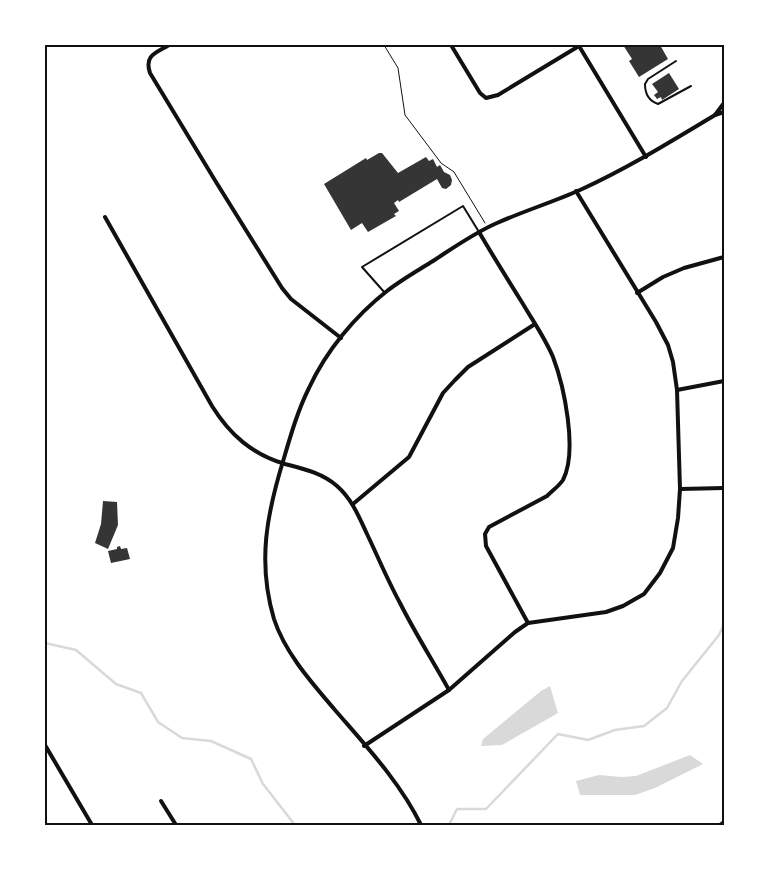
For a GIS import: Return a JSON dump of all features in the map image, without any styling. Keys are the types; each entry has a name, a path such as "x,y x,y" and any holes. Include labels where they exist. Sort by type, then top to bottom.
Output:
{"street":[{"path":"169,45 157,52 149,60 147,65 150,72 274,275 291,299 341,338"},
{"path":"450,45 480,93 486,98 498,95 579,46 646,157"},
{"path":"715,115 724,103"},
{"path":"421,825 410,803 309,680 287,646 275,620 266,582 264,557 269,511 274,487 295,422 309,388 322,364 352,323 385,293 479,232 576,191 646,157 715,115 724,112"},
{"path":"364,746 449,690 515,632 528,623 606,612 623,606 644,594 660,573 673,548 680,488 677,390 673,362 668,346 656,322 576,191"},
{"path":"104,217 222,422 230,432 250,447 282,463 311,471 325,478 338,487 353,504 400,603 449,690"},
{"path":"479,232 535,324 552,356 560,380 571,442 568,466 562,480 551,493 489,527 485,534 486,546 528,623"},
{"path":"638,293 663,277 684,268 724,257"},
{"path":"353,504 409,457 443,393 468,367 535,324"},
{"path":"677,390 724,381"},
{"path":"680,488 724,488"},
{"path":"45,745 92,825"},
{"path":"161,801 176,825"},
{"path":"720,825 724,822"}],"lane":[{"path":"676,61 648,79 645,84 647,94 653,102 658,104 691,86"},
{"path":"385,293 362,267 463,206 479,232"}],"path":[{"path":"384,45 398,68 406,115 441,163 454,172 488,228"}],"shaded area":[{"path":"550,686 558,713 502,745 481,746 483,739 541,691"},
{"path":"690,755 703,764 655,788 635,795 580,795 576,781 599,775 636,776"}],"building":[{"path":"623,45 660,45 668,59 639,77 629,61 632,59"},
{"path":"669,73 679,89 662,100 661,97 657,99 654,95 658,92 652,84"},
{"path":"382,153 398,173 426,157 429,161 433,159 437,167 440,165 444,172 450,175 451,185 446,189 442,188 437,179 399,202 398,200 394,203 399,211 394,214 396,216 368,232 362,223 351,230 324,184 366,158 367,160"},
{"path":"103,501 117,502 118,525 108,549 95,543 101,524"},
{"path":"120,546 121,549 127,548 130,559 111,563 108,551 117,549"}],"waterway":[{"path":"449,825 457,809 486,809 558,734 588,740 615,730 644,726 667,708 682,681 719,635 724,624"},
{"path":"45,643 76,650 116,684 141,693 158,722 182,738 211,741 251,759 263,784 295,825"}]}
